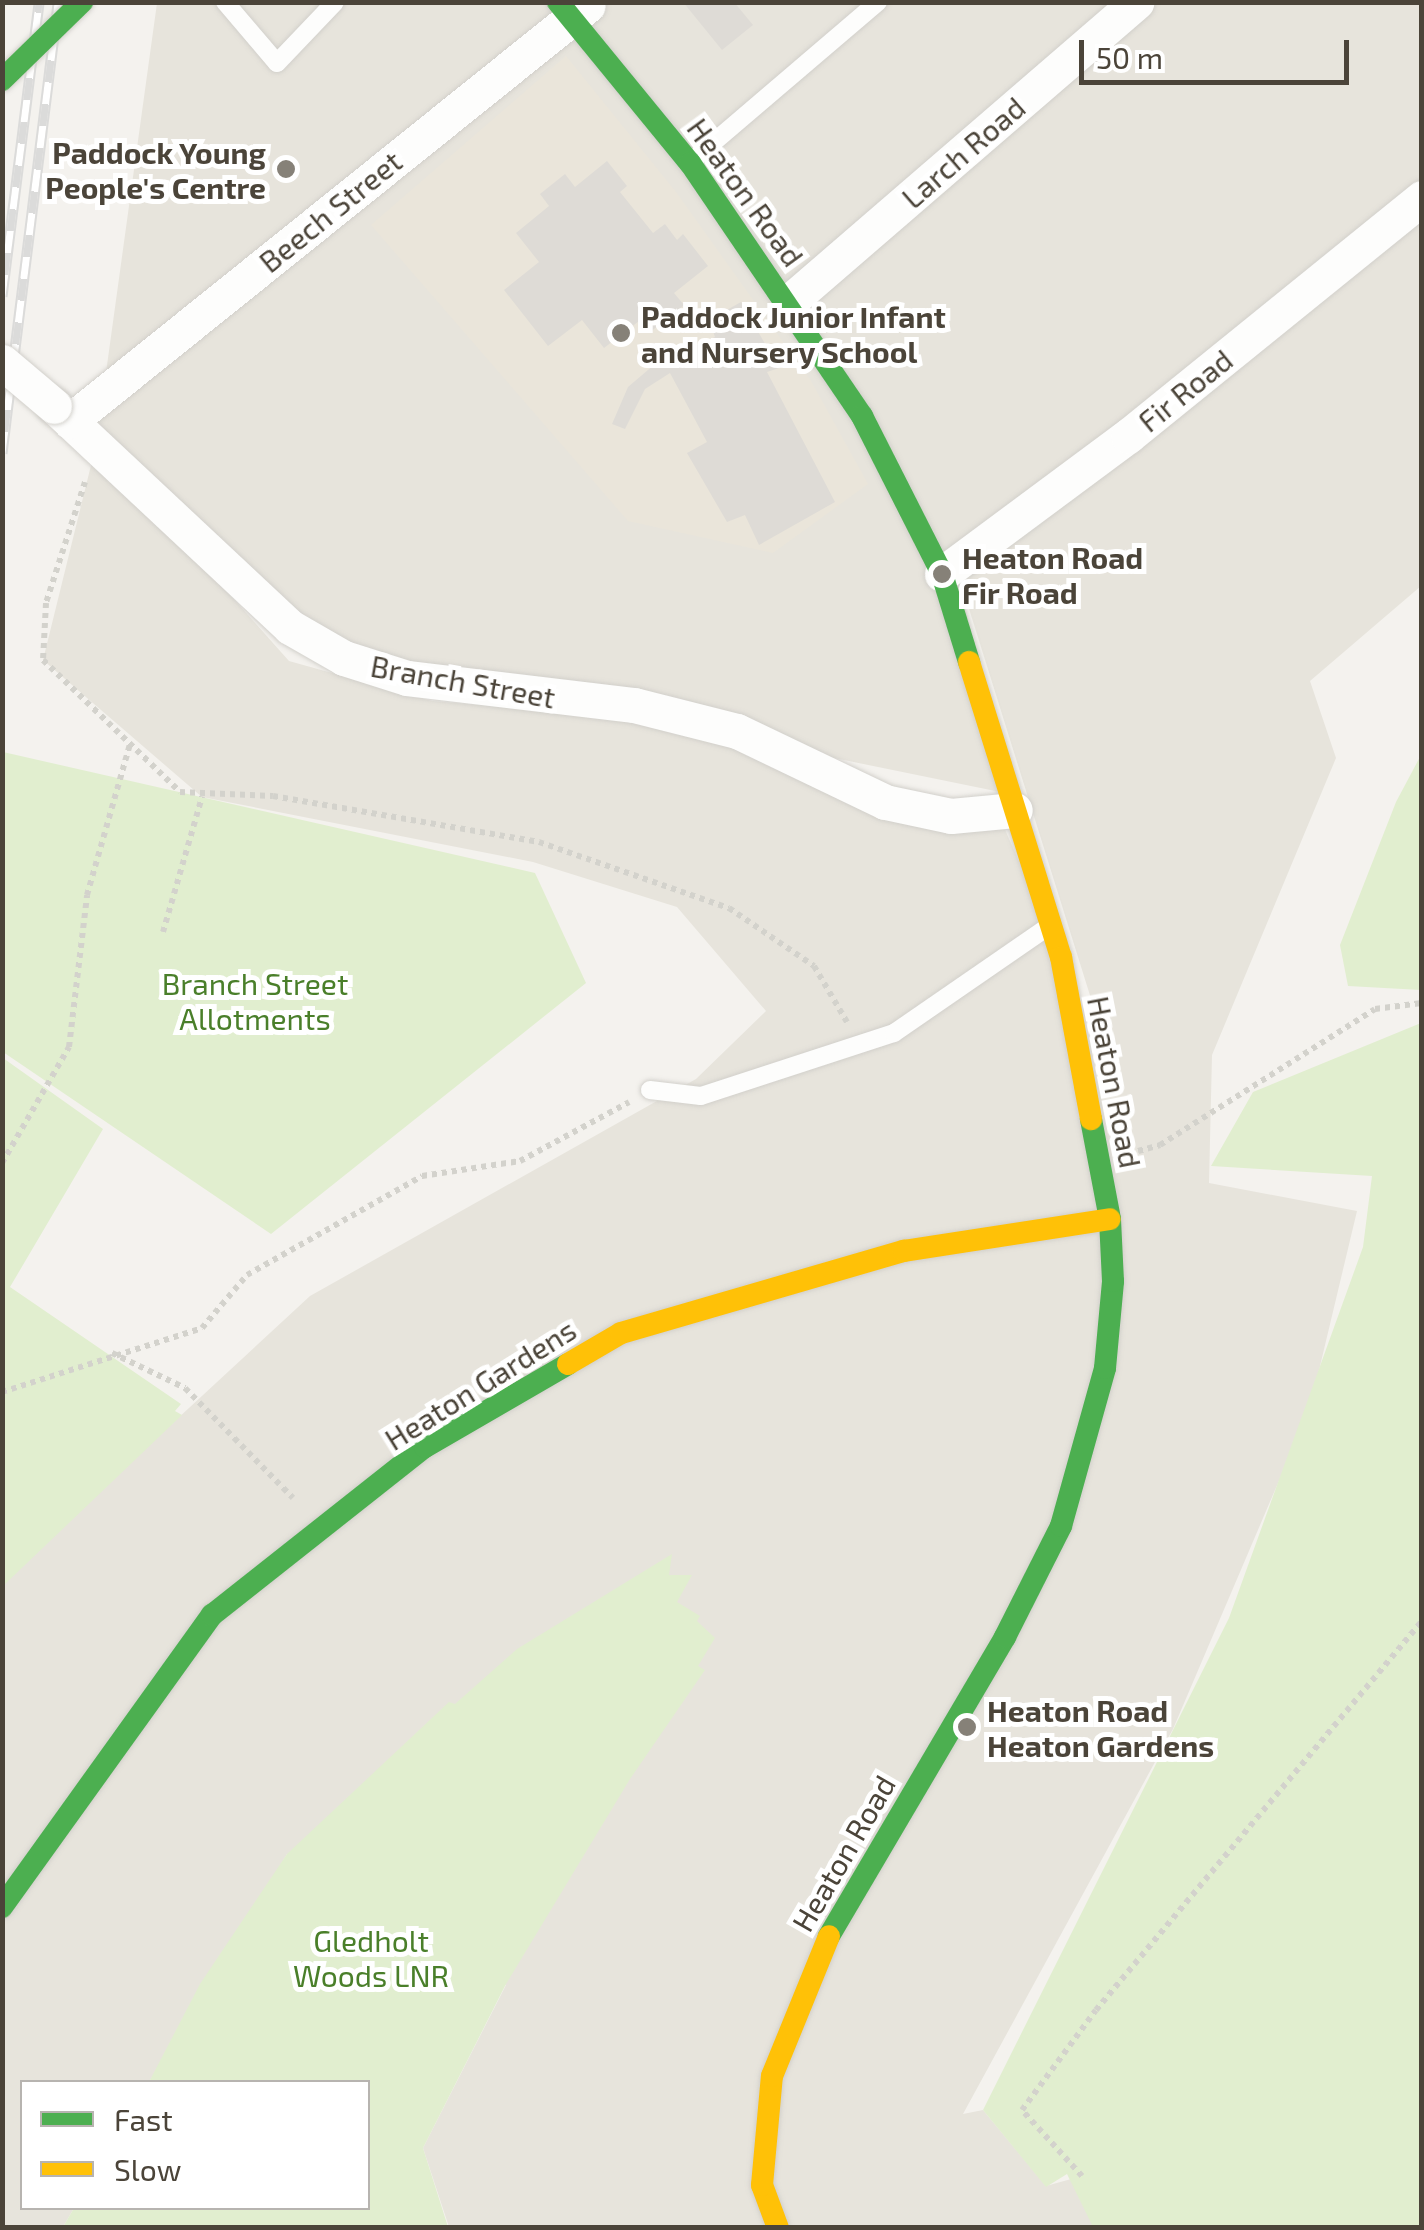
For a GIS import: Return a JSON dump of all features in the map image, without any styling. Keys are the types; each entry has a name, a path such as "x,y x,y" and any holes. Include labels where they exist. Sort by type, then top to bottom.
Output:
{"street":[{"path":"2,80 82,2"},
{"name":"Larch Road","path":"790,302 1137,2"},
{"name":"Heaton Road","path":"573,8 790,302 862,416 942,574 1051,925 1110,1219 1114,1281 1105,1368 1061,1526 1005,1638 812,1966 772,2076 762,2186 778,2228"},
{"name":"Beech Street","path":"62,413 573,8"},
{"name":"Fir Road","path":"942,574 1128,436 1422,198"},
{"name":"Branch Street","path":"2,362 62,413 290,627 344,658 407,678 634,705 737,731 885,802 951,816 1015,810"},
{"name":"Heaton Gardens","path":"2,1907 212,1615 424,1448 621,1334 904,1251 1110,1219"}],"lane":[{"path":"225,2 277,63 334,2"},
{"path":"690,162 878,2"},
{"path":"650,1090 702,1096 894,1033 1051,925"}],"path":[{"path":"96,446 46,603 43,660 180,792 202,798 273,796 539,842 729,908 814,966 861,1044"},
{"path":"2,1163 69,1047 87,895 130,744"},
{"path":"163,932 202,798"},
{"path":"1099,1161 1160,1145 1375,1009 1422,1003"},
{"path":"2,1392 112,1352 202,1328 247,1275 422,1176 520,1161 650,1090"},
{"path":"112,1352 185,1388 322,1528"},
{"path":"1082,2176 1022,2110 1096,2010 1422,1621"}],"shaded area":[{"path":"157,3 1421,3 1421,586 1310,681 1336,758 1212,1055 1209,1183 1357,1211 1310,1408 1173,1729 963,2114 983,2110 1046,2186 1082,2176 1101,2227 449,2227 423,2148 506,1985 287,1854 150,2080 20,2080 20,2210 73,2210 63,2227 3,2228 3,1580 310,1296 696,1079 766,1011 677,907 533,862 202,797 43,660 96,445","holes":["104,454 344,658 632,718 432,701 289,661","955,564 1119,1088 1003,825 663,723 1010,794"]},
{"name":"Paddock Junior Infant and Nursery School","path":"566,56 676,192 811,381 868,484 773,553 628,521 371,225"}],"green space":[{"name":"Branch Street Allotments","path":"3,752 535,873 586,983 271,1234 3,1052"},
{"path":"1421,755 1421,990 1348,986 1340,945 1396,802"},
{"path":"1421,1023 1421,2227 1093,2227 1067,2174 1046,2187 983,2110 1229,1618 1363,1247 1372,1176 1211,1166 1253,1092"},
{"path":"3,1058 103,1129 10,1287 181,1404 175,1411 182,1415 3,1586"},
{"name":"Gledholt Woods LNR","path":"672,1554 669,1575 692,1575 677,1602 700,1616 697,1621 715,1638 698,1666 705,1670 630,1779 506,1984 423,2148 448,2227 63,2227 73,2210 370,2210 370,2080 150,2080 200,1984 287,1854 449,1702 455,1704 517,1649"}],"building":[{"path":"683,2 734,2 753,25 722,50"},
{"path":"607,161 627,186 620,192 653,233 665,224 677,240 683,234 708,266 674,293 684,305 649,333 639,321 604,348 582,320 548,346 504,290 539,262 516,233 549,206 540,194 565,174 575,187"},
{"path":"741,302 779,368 767,372 835,502 759,545 745,515 727,522 687,453 707,442 670,373 645,389 625,429 612,424 628,387 655,364 715,337 709,320"}],"railway":[{"path":"2,296 39,2"},
{"path":"2,453 58,2"}],"traffic: fast":[{"path":"2,80 82,2"},
{"path":"558,2 690,163 862,416 942,574 969,662"},
{"path":"829,1936 1005,1637 1061,1526 1105,1368 1113,1281 1110,1219 1091,1119"},
{"path":"2,1907 212,1615 425,1447 568,1364"}],"traffic: slow":[{"path":"969,662 1061,957 1091,1119"},
{"path":"568,1364 621,1333 904,1251 1110,1219"},
{"path":"778,2228 762,2185 772,2076 829,1936"}],"place":[{"name":"Paddock Young People's Centre","path":"286,169"},
{"name":"Paddock Junior Infant and Nursery School","path":"621,333"},
{"name":"Heaton Road Fir Road","path":"942,574"},
{"name":"Heaton Road Heaton Gardens","path":"967,1727"}]}
